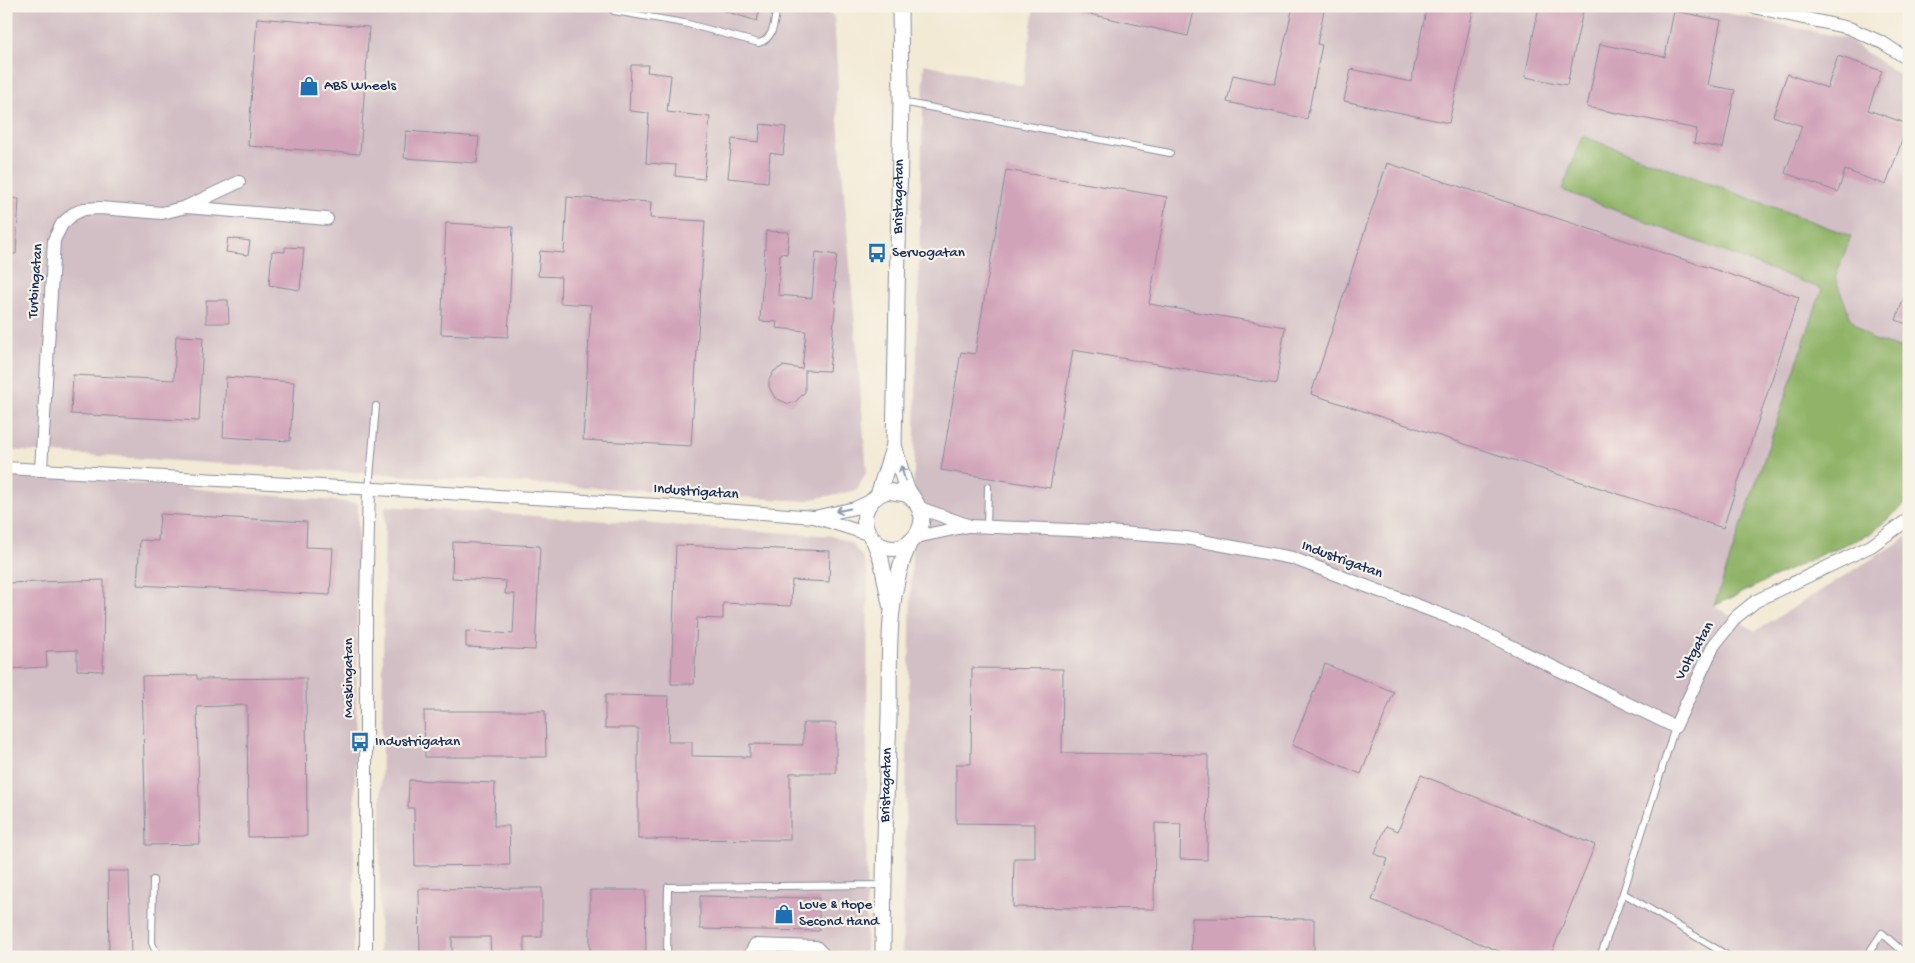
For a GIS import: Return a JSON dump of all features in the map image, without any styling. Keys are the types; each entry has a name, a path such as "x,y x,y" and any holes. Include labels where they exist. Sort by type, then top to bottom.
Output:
{"street":[{"name":"Bristagatan","path":"883,957 883,885 892,613 902,559 920,528 922,518 917,504 906,486 894,445 901,101 900,6"},
{"path":"1749,6 1849,28 1883,43 1909,60"},
{"name":"Turbingatan","path":"40,470 54,240 62,224 73,214 84,209 100,208 162,213 186,207 239,182"},
{"name":"Turbingatan","path":"186,207 327,219"},
{"name":"Bristagatan","path":"892,613 881,560 864,518 874,498 894,445"},
{"name":"Industrigatan","path":"6,468 658,505 814,517 871,538"},
{"name":"Maskingatan","path":"366,957 366,602 369,489"},
{"path":"874,498 887,491 897,491 906,494 917,504"},
{"name":"Industrigatan","path":"814,517 855,508 874,498"},
{"name":"Industrigatan","path":"917,504 970,526"},
{"name":"Voltgatan","path":"1675,727 1714,645 1736,617 1756,601 1871,546 1909,519"},
{"name":"Industrigatan","path":"912,540 970,526 987,526 1186,538 1292,558 1464,623 1675,727"},
{"path":"871,538 890,548 900,548 912,540"},
{"path":"749,957 755,945 816,947 826,957"}],"lane":[{"path":"610,6 614,11 684,23 759,43 767,40 771,34 777,6"},
{"path":"901,101 1170,153"},
{"path":"369,489 376,406"},
{"path":"987,526 988,487"},
{"name":"Voltgatan","path":"1600,957 1623,893 1675,727"},
{"path":"153,880 152,944 156,952 164,957"},
{"path":"667,957 668,887 883,885"},
{"path":"1623,893 1730,957"},
{"path":"1866,957 1882,933 1909,957"}],"shaded area":[{"path":"6,6 820,6 834,17 838,87 836,95 867,471 857,490 803,501 6,450"},
{"path":"1034,6 1693,6 1845,38 1909,81 1909,351 1871,339 1851,319 1835,278 1851,236 1582,136 1562,190 1822,289 1714,606 1755,631 1909,536 1909,957 902,957 924,64 1023,86"},
{"path":"6,475 39,475 358,503 353,957 6,957"},
{"path":"385,506 834,536 851,543 862,556 868,574 866,957 379,957"}],"green space":[{"path":"1582,136 1851,236 1835,278 1851,319 1871,339 1909,351 1909,501 1870,534 1818,556 1714,606 1822,289 1562,190"}],"building":[{"path":"718,6 760,6 757,21 718,9"},
{"path":"1076,6 1195,6 1188,36 1076,11"},
{"path":"1293,6 1325,6 1317,44 1322,45 1307,119 1227,102 1233,75 1275,84"},
{"path":"1427,6 1474,6 1449,123 1344,101 1351,69 1411,82"},
{"path":"1539,6 1584,6 1567,85 1525,77"},
{"path":"1674,11 1721,20 1708,85 1735,90 1723,148 1694,143 1697,129 1587,107 1600,44 1665,57"},
{"name":"ABS Wheels","path":"257,18 369,27 360,154 248,146"},
{"path":"1838,56 1882,71 1868,110 1908,124 1886,185 1845,170 1838,192 1785,173 1802,126 1773,116 1787,74 1827,88"},
{"path":"631,65 648,65 647,72 671,75 667,112 710,117 704,179 675,176 676,165 646,163 649,113 629,111"},
{"path":"761,124 786,127 783,155 770,153 768,182 728,178 732,139 759,142"},
{"path":"406,131 479,137 477,163 404,158"},
{"path":"1387,163 1799,297 1723,528 1311,394"},
{"path":"1006,170 1167,197 1149,304 1285,327 1276,384 1073,350 1050,488 941,470 961,352 975,354"},
{"path":"567,197 651,202 650,218 705,221 691,446 583,440 591,305 560,303 561,277 538,276 540,251 564,253"},
{"path":"6,198 19,199 16,254 6,254"},
{"path":"446,223 513,227 508,337 441,334"},
{"path":"766,231 789,232 787,254 780,253 778,295 812,298 816,252 837,255 833,282 836,282 834,300 836,300 829,371 805,370 805,392 795,402 789,404 775,398 769,387 769,380 774,371 783,366 802,369 806,331 776,328 777,322 760,321"},
{"path":"228,238 250,241 248,255 226,252"},
{"path":"285,247 304,248 300,290 269,285 272,251 285,252"},
{"path":"1907,289 1909,289 1909,325 1896,320"},
{"path":"206,300 228,300 229,323 206,323"},
{"path":"176,336 203,337 199,421 71,414 73,375 174,380"},
{"path":"226,377 294,382 290,441 223,437"},
{"path":"160,514 307,522 306,547 333,548 330,595 137,585 140,540 158,541"},
{"path":"453,542 540,546 535,650 466,647 466,631 513,634 515,594 505,594 506,581 452,578"},
{"path":"676,545 830,551 829,582 792,580 791,606 723,603 723,619 697,618 694,684 671,684"},
{"path":"104,580 103,671 77,670 77,650 46,651 47,667 6,669 6,583"},
{"path":"1325,664 1394,692 1361,774 1292,745"},
{"path":"972,668 1063,669 1062,753 1208,755 1207,860 1180,859 1181,824 1155,823 1154,909 1013,907 1014,858 1035,858 1035,824 956,823 956,764 971,764"},
{"path":"197,675 197,679 306,678 307,836 248,837 247,705 197,707 200,844 146,845 142,676"},
{"path":"605,695 669,696 668,742 692,742 692,756 750,757 750,744 803,745 803,723 836,723 836,773 790,773 790,840 638,839 638,728 605,728"},
{"path":"424,711 545,711 546,757 425,757"},
{"path":"1421,775 1595,845 1550,957 1514,957 1372,900 1388,859 1375,854 1386,826 1398,831"},
{"path":"409,780 495,783 494,826 509,826 510,865 415,866 414,808 408,808"},
{"path":"108,871 129,871 131,957 109,957"},
{"path":"542,888 542,937 524,937 524,957 491,957 490,937 452,937 452,957 420,957 419,889"},
{"path":"590,890 645,890 646,957 590,957"},
{"path":"700,896 819,898 819,931 700,929"},
{"path":"1192,918 1314,919 1314,957 1191,957"}],"place":[{"name":"ABS Wheels","path":"309,86"},
{"name":"Servogatan","path":"877,253"},
{"name":"Industrigatan","path":"360,742"},
{"name":"Love & Hope Second Hand","path":"784,914"}]}
